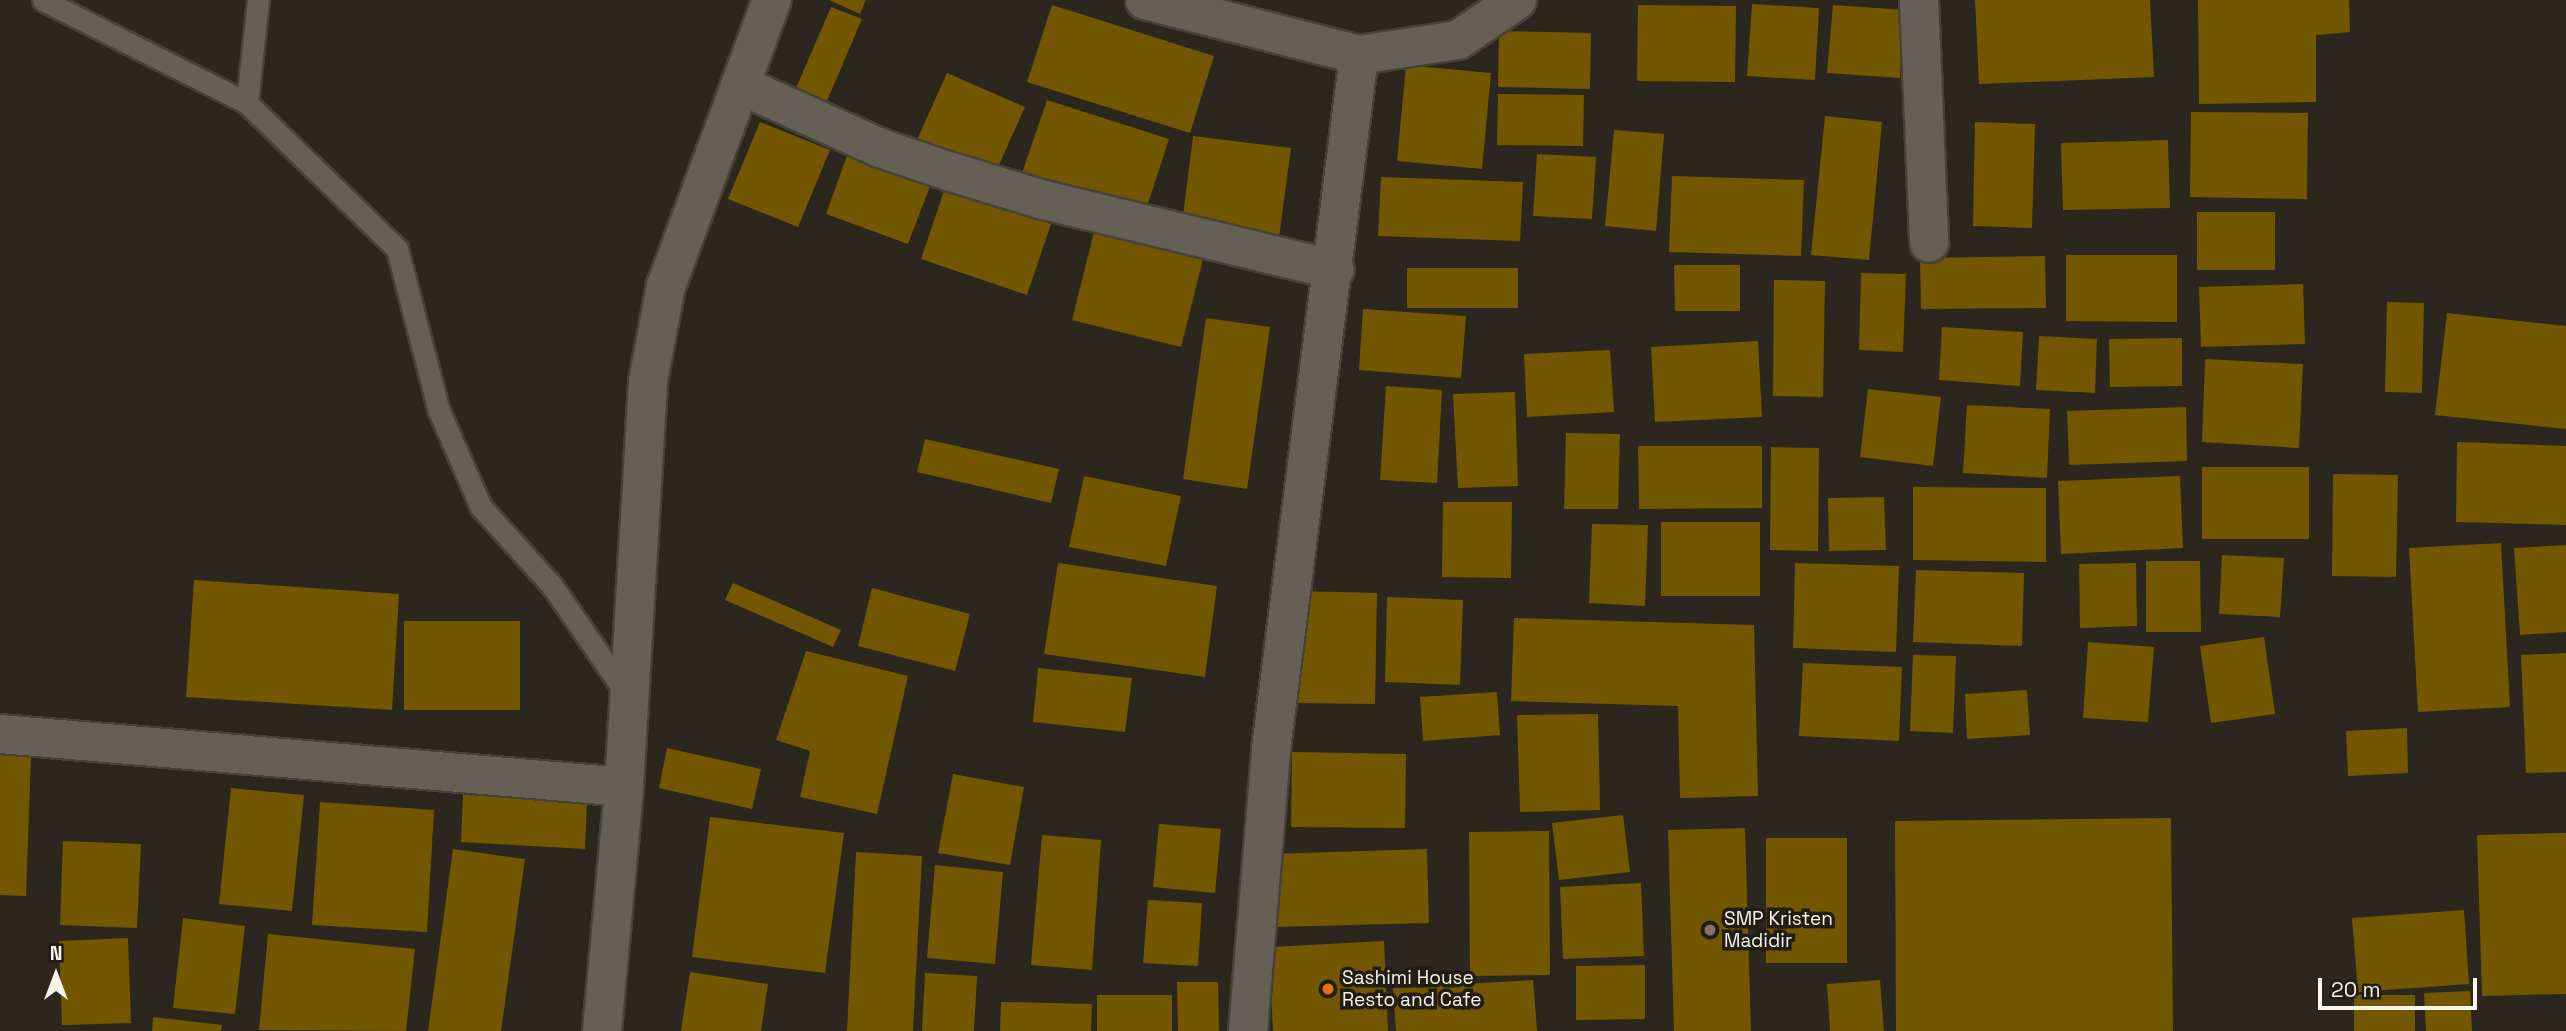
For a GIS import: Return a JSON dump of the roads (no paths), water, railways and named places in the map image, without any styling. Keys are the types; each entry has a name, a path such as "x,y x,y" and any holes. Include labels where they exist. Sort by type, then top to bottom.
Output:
{"street":[{"path":"602,1031 624,787 648,381 666,286 772,0"},
{"path":"1145,0 1359,55 1458,40 1517,0"},
{"path":"1919,0 1929,243"},
{"path":"1248,1031 1271,749 1335,270 1359,55"},
{"path":"740,85 880,148 951,172 1044,200 1335,270"},
{"path":"0,734 624,787"}],"lane":[{"path":"43,0 247,103 397,249 439,411 481,507 554,587 628,696"},
{"path":"247,103 258,0"}],"place":[{"name":"SMP Kristen Madidir","path":"1710,930"},
{"name":"Sashimi House Resto and Cafe","path":"1328,989"}]}
